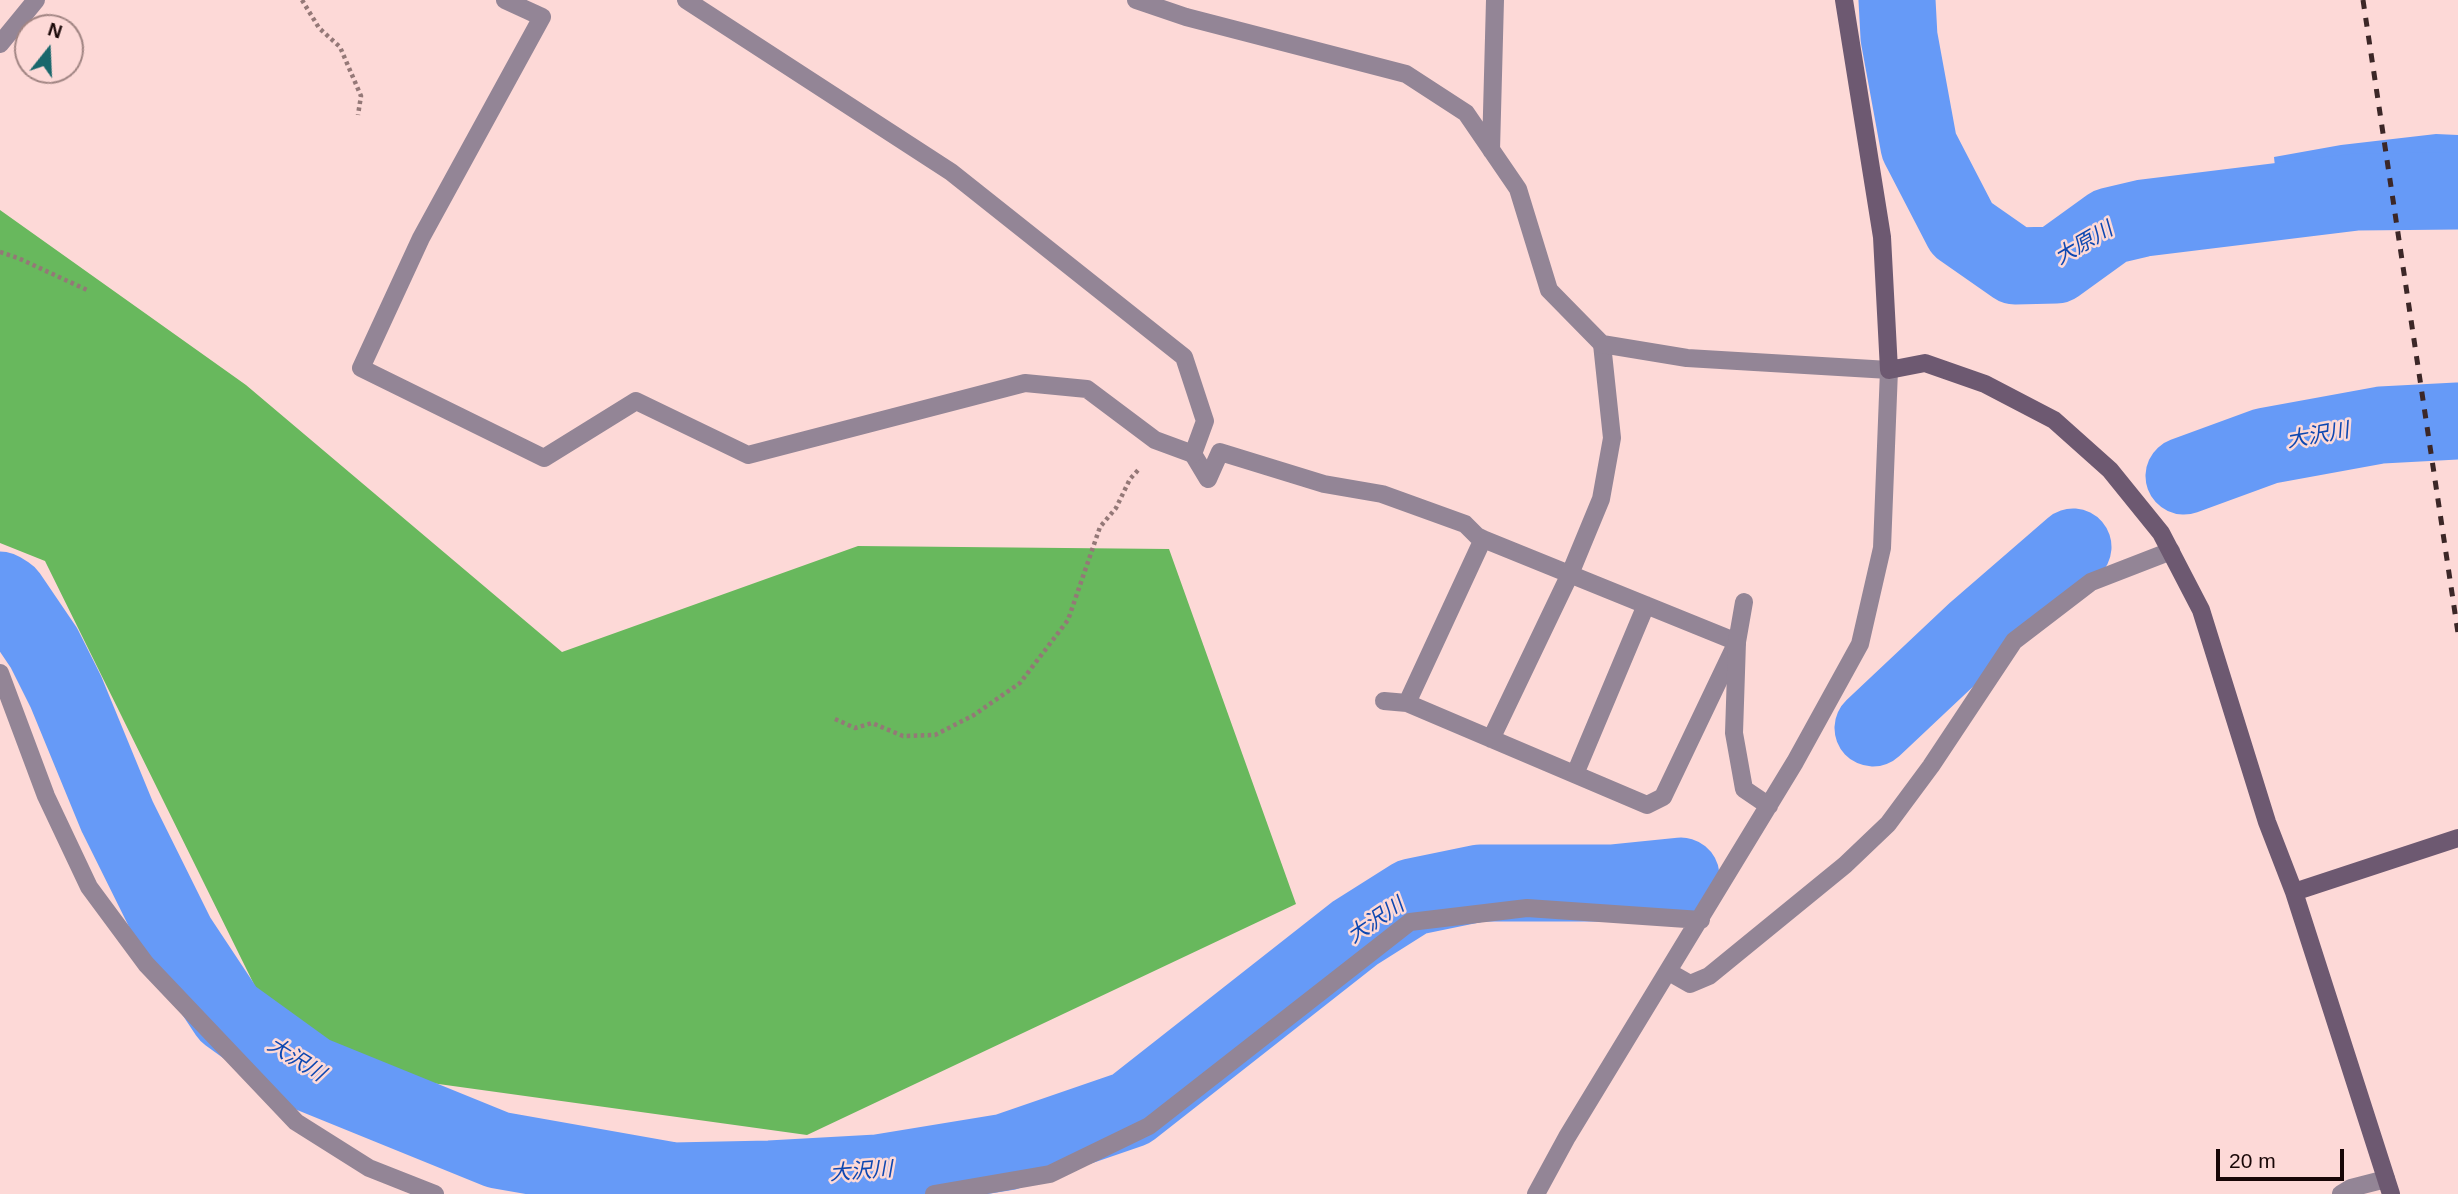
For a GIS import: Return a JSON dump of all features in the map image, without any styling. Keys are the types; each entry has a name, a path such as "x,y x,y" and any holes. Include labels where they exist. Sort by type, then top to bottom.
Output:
{"street":[{"path":"1,44 36,0"},
{"path":"505,0 542,17 421,238 361,368 544,458 636,401 748,455 1025,383 1087,389 1161,443 1193,454 1208,479 1220,452 1324,484 1382,494 1465,524 1483,539 1737,642"},
{"path":"686,0 951,172 1184,357 1205,421 1193,454"},
{"path":"1136,0 1186,17 1406,74 1466,113 1518,188 1549,290 1602,344 1687,358 1889,370 1925,363 1985,384 2054,420 2110,470 2161,533 2201,610 2267,822 2294,892 2389,1186 2351,1188 2341,1194"},
{"path":"1492,150 1494,0"},
{"path":"1536,1194 1567,1137 1769,806 1860,644 1882,548 1889,370 1882,237 1843,0"},
{"path":"1491,738 1570,574 1601,499 1612,438 1602,344"},
{"path":"1407,703 1483,539"},
{"path":"1669,972 1690,984 1709,976 1854,857 1888,824 1931,766 2014,641 2091,582 2171,551"},
{"path":"1744,602 1737,642 1734,733 1744,789 1769,806"},
{"path":"1574,774 1646,605"},
{"path":"1384,701 1407,703 1647,805 1663,797 1737,642"},
{"path":"0,673 47,796 89,887 146,964 296,1122 369,1168 435,1194"},
{"path":"2294,892 2458,838"},
{"path":"934,1194 1050,1174 1149,1126 1410,922 1527,908 1701,920"}],"path":[{"path":"302,0 319,28 340,47 361,96 358,115"},
{"path":"0,252 87,290"},
{"path":"835,719 855,728 873,723 903,736 935,735 974,715 1020,683 1068,620 1100,527 1116,508 1130,479 1161,443"}],"green space":[{"path":"0,210 246,385 562,652 858,546 1169,549 1296,904 807,1135 424,1082 278,1033 45,561 0,543"}],"water":[{"path":"2436,134 2458,135 2458,210 2425,210 2367,218 2314,216 2281,224 2274,157 2341,145"}],"waterway":[{"name":"大原川","path":"1897,0 1899,37 1919,146 1962,229 2015,266 2056,265 2110,226 2144,218 2356,192 2458,191"},
{"name":"大沢川","path":"2184,476 2266,446 2381,425 2458,421"},
{"name":"大沢川","path":"1873,728 1976,631 2073,547"},
{"name":"大沢川","path":"0,590 8,595 44,648 66,692 117,816 177,937 228,1014 311,1074 498,1150 673,1181 878,1173 1006,1152 1131,1109 1355,933 1412,897 1480,883 1612,883 1681,876"}],"railway":[{"path":"2363,0 2458,633"}]}
